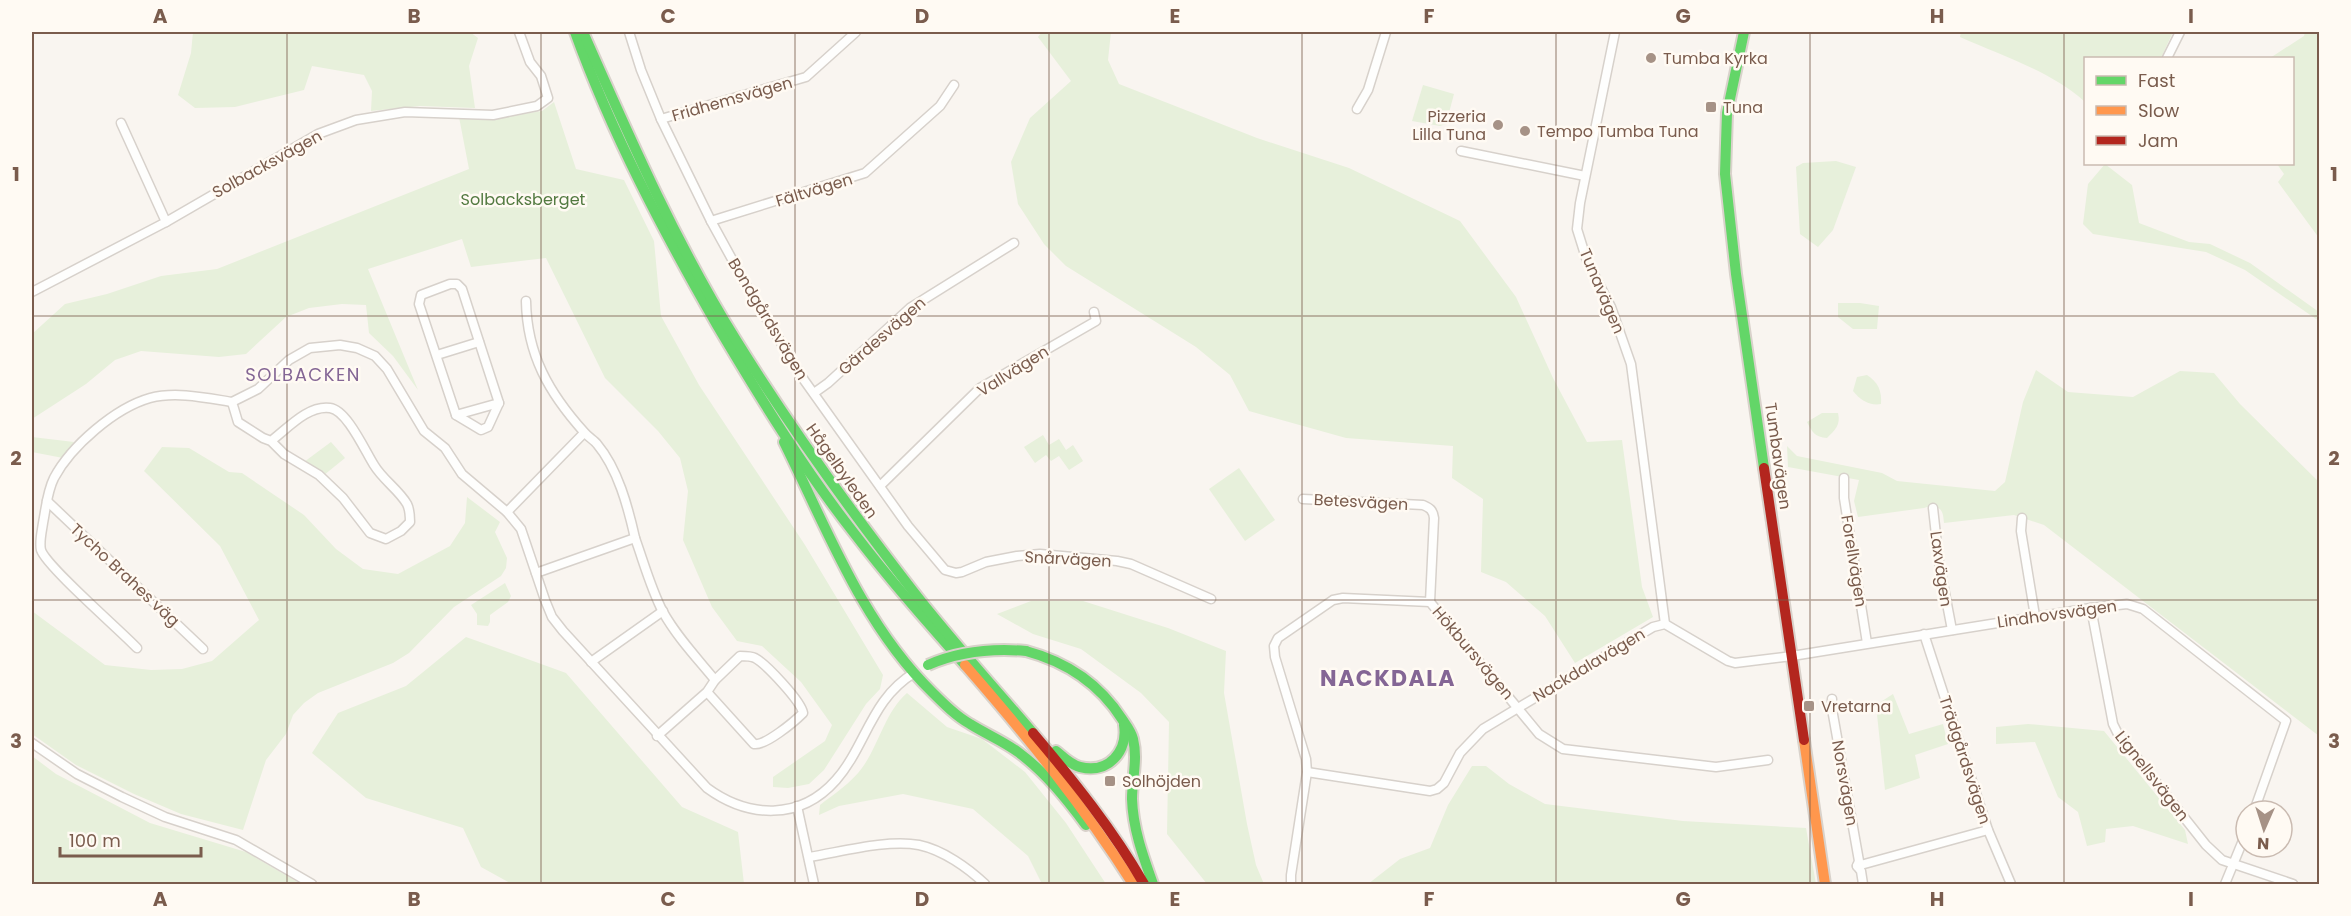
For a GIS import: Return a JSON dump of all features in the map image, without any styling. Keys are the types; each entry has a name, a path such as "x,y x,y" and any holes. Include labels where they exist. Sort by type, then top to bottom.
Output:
{"main road":[{"name":"Hågelbyleden","path":"575,32 630,161 688,275 770,412 853,533 929,626 1056,773 1107,843 1133,885"},
{"name":"Hågelbyleden","path":"584,32 639,158 694,269 735,339 861,525 920,601 1071,778 1133,865 1144,885"},
{"name":"Tumbavägen","path":"1744,32 1731,88 1725,138 1725,183 1736,274 1825,885"},
{"path":"770,412 866,606 914,673 962,719 1007,745 1043,773 1082,819 1127,885"},
{"path":"914,673 928,664 968,650 998,648 1026,651 1048,657 1079,672 1108,699 1133,738 1134,822 1154,885"},
{"path":"1017,712 1064,758 1090,769 1115,761 1121,751 1125,736 1122,719"}],"street":[{"name":"Solbacksvägen","path":"32,292 166,222 318,134 356,120 405,112 493,115 537,106 548,98 541,76 530,62 519,32"},
{"name":"Bondgårdsvägen","path":"629,32 641,70 661,119 711,221 750,292 804,381 908,526 945,570 956,573"},
{"name":"Fridhemsvägen","path":"661,119 806,77 856,32"},
{"path":"1357,109 1368,90 1386,32"},
{"name":"Tunavägen","path":"1615,32 1585,176 1577,229 1587,261 1611,308 1630,364 1665,624"},
{"path":"2168,57 2180,32"},
{"name":"Fältvägen","path":"711,221 865,173 940,106 954,85"},
{"path":"121,123 166,222"},
{"path":"1461,151 1585,176"},
{"name":"Gärdesvägen","path":"814,393 910,308 1014,243"},
{"path":"450,284 457,284 462,289 499,403 488,427 482,430 456,416 437,355 419,304 420,295 450,284"},
{"path":"526,301 526,324 538,366 558,400 598,445 612,469 629,512 649,580 663,611 681,639 715,680"},
{"name":"Vallvägen","path":"880,486 980,388 1096,321 1094,312"},
{"path":"437,355 479,342"},
{"path":"271,441 314,408 331,408 337,411 344,417 375,466 400,493 409,509 410,522 401,531 386,539 370,533 343,498 319,475 284,454 271,441 262,438 238,422 232,402 248,396 290,360 310,348 340,345 357,348 375,356 387,369 424,431 444,448 462,474 507,512 521,529 552,617 657,736 707,788 731,803 745,808 772,811 797,806 824,791 837,779 879,706 914,673"},
{"name":"Tycho Brahes väg","path":"137,648 46,559 41,545 47,501 54,477 79,446 102,424 122,411 151,398 188,397 232,402"},
{"path":"456,416 499,403"},
{"path":"507,512 585,433"},
{"name":"Forellvägen","path":"1844,478 1844,498 1867,643"},
{"name":"Betesvägen","path":"1304,499 1423,505 1433,510 1430,602"},
{"name":"Tycho Brahes väg","path":"47,501 203,649"},
{"name":"Laxvägen","path":"1933,508 1939,562 1952,630"},
{"path":"2022,518 2021,531 2035,616"},
{"path":"536,573 635,538"},
{"name":"Snårvägen","path":"956,573 986,562 1040,554 1117,561 1146,570 1211,599"},
{"name":"Hökbursvägen","path":"1292,885 1291,875 1307,772 1306,759 1275,657 1274,646 1276,640 1333,600 1354,598 1430,602 1539,734 1563,749 1716,767 1768,760"},
{"name":"Lindhovsvägen","path":"1792,656 2035,616 2127,604 2143,609 2286,722 2258,799"},
{"name":"Lignellsvägen","path":"2091,608 2115,730 2217,857 2293,885"},
{"path":"591,662 663,611"},
{"name":"Nackdalavägen","path":"1307,772 1430,791 1437,789 1444,783 1460,753 1483,729 1653,627 1665,624 1735,663 1792,656"},
{"name":"Trädgårdsvägen","path":"1924,634 1988,830 2011,885"},
{"path":"657,736 707,692 715,680 740,656 755,658 769,670 799,704 802,713 768,740 760,745 754,744 707,692"},
{"name":"Norsvägen","path":"1832,699 1859,861 1857,866 1861,871 1863,885"},
{"path":"32,743 77,774 122,797 165,817 236,840 312,885"},
{"path":"797,806 814,885"},
{"path":"1857,866 1988,830"},
{"path":"809,857 902,843 920,845 944,855 975,874 985,885"},
{"path":"2225,885 2235,859"}],"green space":[{"path":"193,32 470,32 478,38 469,66 475,108 420,106 371,111 372,91 364,75 312,66 304,90 235,107 195,108 178,95 191,53"},
{"path":"1042,32 1111,32 1108,60 1119,84 1257,138 1349,168 1460,221 1516,297 1553,378 1587,442 1622,440 1642,587 1653,617 1575,663 1545,616 1506,582 1481,572 1483,499 1452,478 1453,446 1346,438 1249,411 1230,375 1196,347 1066,266 1044,244 1018,204 1011,162 1030,118 1071,81 1038,37"},
{"path":"1961,32 2173,32 2161,57 2084,57 2084,101 2042,73 1960,37"},
{"path":"2305,32 2319,32 2319,238 2278,182 2284,174 2278,165 2294,165 2294,57 2272,57 2304,36"},
{"path":"1423,85 1454,94 1446,124 1440,126 1412,121"},
{"name":"Solbacksberget","path":"554,102 576,169 624,180 654,241 661,316 699,385 805,545 883,675 880,689 866,704 824,770 809,784 788,788 773,787 773,777 825,741 832,725 801,682 762,646 737,641 712,607 683,540 688,491 680,458 658,431 605,378 546,258 471,267 462,239 368,269 418,390 393,356 369,333 366,305 342,304 309,308 286,317 246,354 219,357 141,351 115,360 86,384 32,419 32,334 65,304 107,294 161,276 217,269 469,169 459,117 490,119 542,111"},
{"path":"1836,161 1856,167 1833,230 1818,247 1800,234 1796,167 1803,163"},
{"path":"2106,165 2132,185 2139,223 2189,242 2210,244 2250,263 2319,312 2319,321 2245,270 2206,252 2093,234 2083,224 2088,184"},
{"path":"1838,303 1879,306 1877,329 1853,329 1838,317"},
{"path":"2036,370 2068,392 2133,397 2180,371 2214,373 2240,404 2319,482 2319,736 2044,525 2014,515 1944,523 1942,512 1933,505 1858,517 1854,501 1859,480 1788,467 1787,446 1797,456 1882,473 1897,481 1995,491 2005,482 2023,402"},
{"path":"1867,375 1879,387 1881,404 1866,402 1853,391 1857,377"},
{"path":"1822,413 1838,413 1839,417 1835,430 1827,438 1814,433 1807,422"},
{"path":"1043,435 1049,445 1059,439 1066,450 1073,445 1083,461 1069,470 1059,456 1051,461 1046,455 1035,463 1024,447"},
{"path":"32,437 74,442 63,458 32,452"},
{"path":"331,442 345,458 324,475 304,462"},
{"path":"162,447 189,448 229,472 242,473 304,515 336,549 363,569 398,574 450,546 465,523 467,497 500,522 495,532 507,558 506,568 501,576 454,607 409,653 393,663 318,693 304,703 293,715 286,734 266,760 243,830 181,814 134,794 76,765 32,734 32,611 105,665 151,670 182,669 212,661 259,620 220,546 144,471"},
{"path":"1239,468 1275,520 1245,541 1209,489"},
{"path":"505,583 511,596 508,602 490,615 488,626 477,625 477,614 471,605"},
{"path":"1031,601 1083,601 1168,628 1226,651 1224,693 1247,824 1256,865 1264,884 1207,884 1167,834 1169,722 1141,693 1081,649 1033,634 997,614"},
{"path":"466,637 566,673 682,807 738,832 744,884 512,884 481,867 463,828 366,798 312,753 338,713 406,686"},
{"path":"907,693 947,727 982,739 1025,772 1066,823 1106,884 1042,884 1028,856 973,809 903,794 839,806 819,815 820,805 848,783 862,768 893,710"},
{"path":"1893,694 1909,734 1943,724 1948,744 1915,755 1920,778 1885,790 1876,705"},
{"path":"2028,724 2104,731 2185,830 2188,844 2133,826 2106,829 2105,842 2087,846 2078,812 2058,797 2035,742 1996,744 1996,727"},
{"path":"32,756 56,774 150,823 246,852 301,884 32,884"},
{"path":"1472,766 1486,766 1509,784 1545,804 1683,821 1806,828 1816,884 1368,884 1400,859 1430,848 1448,805"}],"traffic: fast":[{"path":"575,32 605,108 658,218 749,378 799,457 835,508 894,584 965,665"},
{"path":"583,32 673,227 736,340 821,468 890,561 942,627 1033,733"},
{"path":"1744,32 1727,113 1725,174 1736,274 1764,468"},
{"path":"784,442 848,574 886,637 908,666 955,714 1012,748 1037,768 1063,795 1086,825"},
{"path":"1026,651 1055,661 1081,676 1113,706 1130,731 1135,754 1132,799 1134,821 1153,884"},
{"path":"928,665 952,656 976,652 1026,651"},
{"path":"1056,751 1067,761 1080,767 1100,767 1108,764 1123,744 1124,725"}],"traffic: slow":[{"path":"965,665 1053,771 1133,884"},
{"path":"1804,740 1825,884"}],"traffic: jam":[{"path":"1764,468 1804,740"},
{"path":"1033,733 1092,806 1144,884"}],"place":[{"name":"Tumba Kyrka","path":"1651,58"},
{"name":"Tuna","path":"1711,107"},
{"name":"Pizzeria Lilla Tuna","path":"1498,125"},
{"name":"Tempo Tumba Tuna","path":"1525,131"},
{"name":"Vretarna","path":"1809,706"},
{"name":"Solhöjden","path":"1110,781"}],"district":[{"name":"SOLBACKEN","path":"303,374"},
{"name":"NACKDALA","path":"1388,678"}]}
